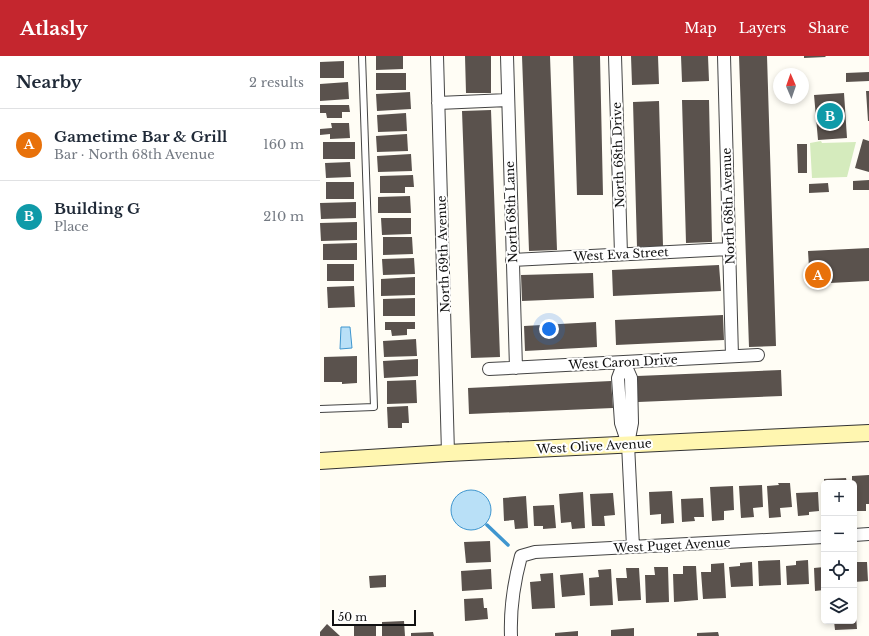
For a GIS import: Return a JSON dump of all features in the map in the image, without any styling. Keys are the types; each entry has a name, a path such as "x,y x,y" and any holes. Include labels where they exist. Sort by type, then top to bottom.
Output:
{"main road":[{"name":"West Olive Avenue","path":"320,461 448,453 869,433"}],"street":[{"name":"North 69th Avenue","path":"437,56 448,453"},
{"name":"North 68th Lane","path":"507,56 516,368"},
{"name":"North 68th Drive","path":"615,56 621,254"},
{"name":"North 68th Avenue","path":"724,56 732,356"},
{"path":"438,103 508,100"},
{"name":"West Eva Street","path":"512,260 729,249"},
{"name":"West Caron Drive","path":"489,369 758,355"},
{"path":"624,362 618,378 620,423 628,444 633,547"},
{"path":"857,535 869,534"},
{"name":"West Puget Avenue","path":"511,636 517,572 521,556 535,552 821,537"}],"lane":[{"path":"320,409 374,407 362,56"}],"green space":[{"path":"821,141 822,143 856,142 847,177 812,178 810,143"}],"water":[{"path":"341,327 350,327 352,348 340,349"},
{"path":"471,490 479,492 485,496 489,502 491,510 489,518 485,524 479,528 471,530 463,528 457,524 453,518 451,510 453,502 457,496 463,492"}],"building":[{"path":"376,56 403,56 403,69 376,70"},
{"path":"465,56 491,56 491,93 466,93"},
{"path":"522,56 550,56 557,250 529,251"},
{"path":"573,56 600,56 603,195 577,195"},
{"path":"631,56 658,56 659,84 632,85"},
{"path":"681,56 708,56 709,81 682,82"},
{"path":"739,56 767,56 776,346 749,347"},
{"path":"804,56 825,56 826,57 804,58"},
{"path":"344,61 344,78 320,78 320,62"},
{"path":"869,72 869,81 846,82 846,73"},
{"path":"376,73 406,73 406,90 376,90"},
{"path":"348,82 349,99 320,101 320,84"},
{"path":"866,91 869,91 869,121 868,121"},
{"path":"410,92 411,109 377,111 376,94"},
{"path":"844,93 847,138 818,140 814,95"},
{"path":"682,100 709,100 712,242 686,243"},
{"path":"659,101 663,246 637,247 633,102"},
{"path":"320,105 349,105 350,112 342,112 342,118 327,118 326,113 320,113"},
{"path":"491,110 500,357 471,358 462,111"},
{"path":"406,113 407,131 378,132 377,115"},
{"path":"331,123 349,123 350,138 330,139 330,134 320,135 320,129 332,128"},
{"path":"407,134 408,151 377,152 376,136"},
{"path":"863,139 869,141 869,172 855,168"},
{"path":"323,142 355,142 355,159 323,159"},
{"path":"797,144 807,144 807,173 798,173"},
{"path":"411,154 412,171 378,172 377,156"},
{"path":"350,162 351,177 326,178 325,163"},
{"path":"413,175 414,187 405,187 405,193 380,193 380,176"},
{"path":"869,180 869,190 853,190 853,181"},
{"path":"326,182 354,182 354,199 326,199"},
{"path":"828,183 829,192 809,193 809,184"},
{"path":"410,196 411,213 378,213 378,197"},
{"path":"356,202 356,218 321,219 320,203"},
{"path":"381,218 411,218 411,234 382,235"},
{"path":"357,222 357,240 321,241 320,223"},
{"path":"383,237 412,237 413,254 383,255"},
{"path":"357,243 357,260 323,260 323,244"},
{"path":"869,248 869,281 810,284 808,251"},
{"path":"414,258 415,274 383,275 382,259"},
{"path":"327,264 354,264 354,281 327,281"},
{"path":"719,265 721,291 613,296 612,270"},
{"path":"593,273 594,298 522,301 521,275"},
{"path":"415,277 415,295 381,296 381,279"},
{"path":"354,286 355,307 328,308 327,287"},
{"path":"415,298 415,316 383,316 383,299"},
{"path":"723,315 724,340 616,345 615,320"},
{"path":"385,322 415,322 415,329 407,329 407,335 392,336 391,330 385,330"},
{"path":"596,322 597,347 525,351 524,326"},
{"path":"416,339 417,356 384,357 383,341"},
{"path":"357,356 357,383 342,384 342,382 324,382 324,357"},
{"path":"418,359 418,376 384,378 383,361"},
{"path":"781,370 782,396 638,402 637,376"},
{"path":"416,380 417,403 387,404 387,381"},
{"path":"611,381 613,408 469,414 468,388"},
{"path":"408,406 409,423 402,423 402,428 388,428 387,407"},
{"path":"869,475 869,504 866,504 866,511 857,511 857,480 852,480 852,476"},
{"path":"846,478 846,480 824,480"},
{"path":"778,483 790,483 792,507 780,508 781,517 769,518 767,486 779,485"},
{"path":"762,485 763,507 753,508 754,517 741,518 739,486"},
{"path":"733,486 734,510 724,511 724,520 712,521 710,487"},
{"path":"672,491 674,523 661,524 661,514 650,515 649,492"},
{"path":"583,492 585,528 572,529 571,522 561,523 559,494"},
{"path":"818,492 819,511 809,512 809,515 798,516 796,493"},
{"path":"613,493 615,515 604,516 605,526 592,526 590,494"},
{"path":"526,496 528,528 515,529 514,520 504,521 503,498"},
{"path":"703,498 704,517 694,517 695,521 682,522 681,499"},
{"path":"554,505 556,528 543,529 543,526 534,526 533,506"},
{"path":"490,541 491,562 466,563 464,542"},
{"path":"780,560 781,585 759,586 758,561"},
{"path":"808,560 809,584 787,585 786,566 796,565 796,561"},
{"path":"752,562 753,586 731,587 729,567 740,566 740,563"},
{"path":"857,562 867,562 868,581 857,582"},
{"path":"724,563 726,598 703,599 701,572 711,572 711,564"},
{"path":"683,566 696,566 698,600 674,602 673,574 683,574"},
{"path":"654,567 668,567 669,602 646,603 645,575 655,575"},
{"path":"821,567 821,590 815,591 814,568"},
{"path":"626,568 639,568 641,600 618,601 616,578 627,578"},
{"path":"491,569 492,589 462,591 461,571"},
{"path":"611,569 613,605 590,606 589,578 599,577 598,570"},
{"path":"553,573 555,608 532,609 530,582 541,581 540,574"},
{"path":"583,573 585,595 562,597 560,575"},
{"path":"386,575 386,587 370,588 369,576"},
{"path":"483,598 484,608 487,608 488,619 465,621 464,599"},
{"path":"404,621 405,636 382,636 382,622"},
{"path":"327,624 340,636 320,636 320,632"},
{"path":"834,624 857,624 857,629 835,630"},
{"path":"354,626 376,626 376,636 354,636"},
{"path":"634,628 634,636 611,636 611,630"},
{"path":"578,631 578,636 555,636 555,633"},
{"path":"433,632 434,636 411,636 411,633"},
{"path":"718,632 719,636 697,636 697,633"}],"waterway":[{"path":"487,525 508,545"}],"place":[{"name":"Building G","path":"830,116"},
{"name":"Gametime Bar & Grill","path":"818,275"}]}
